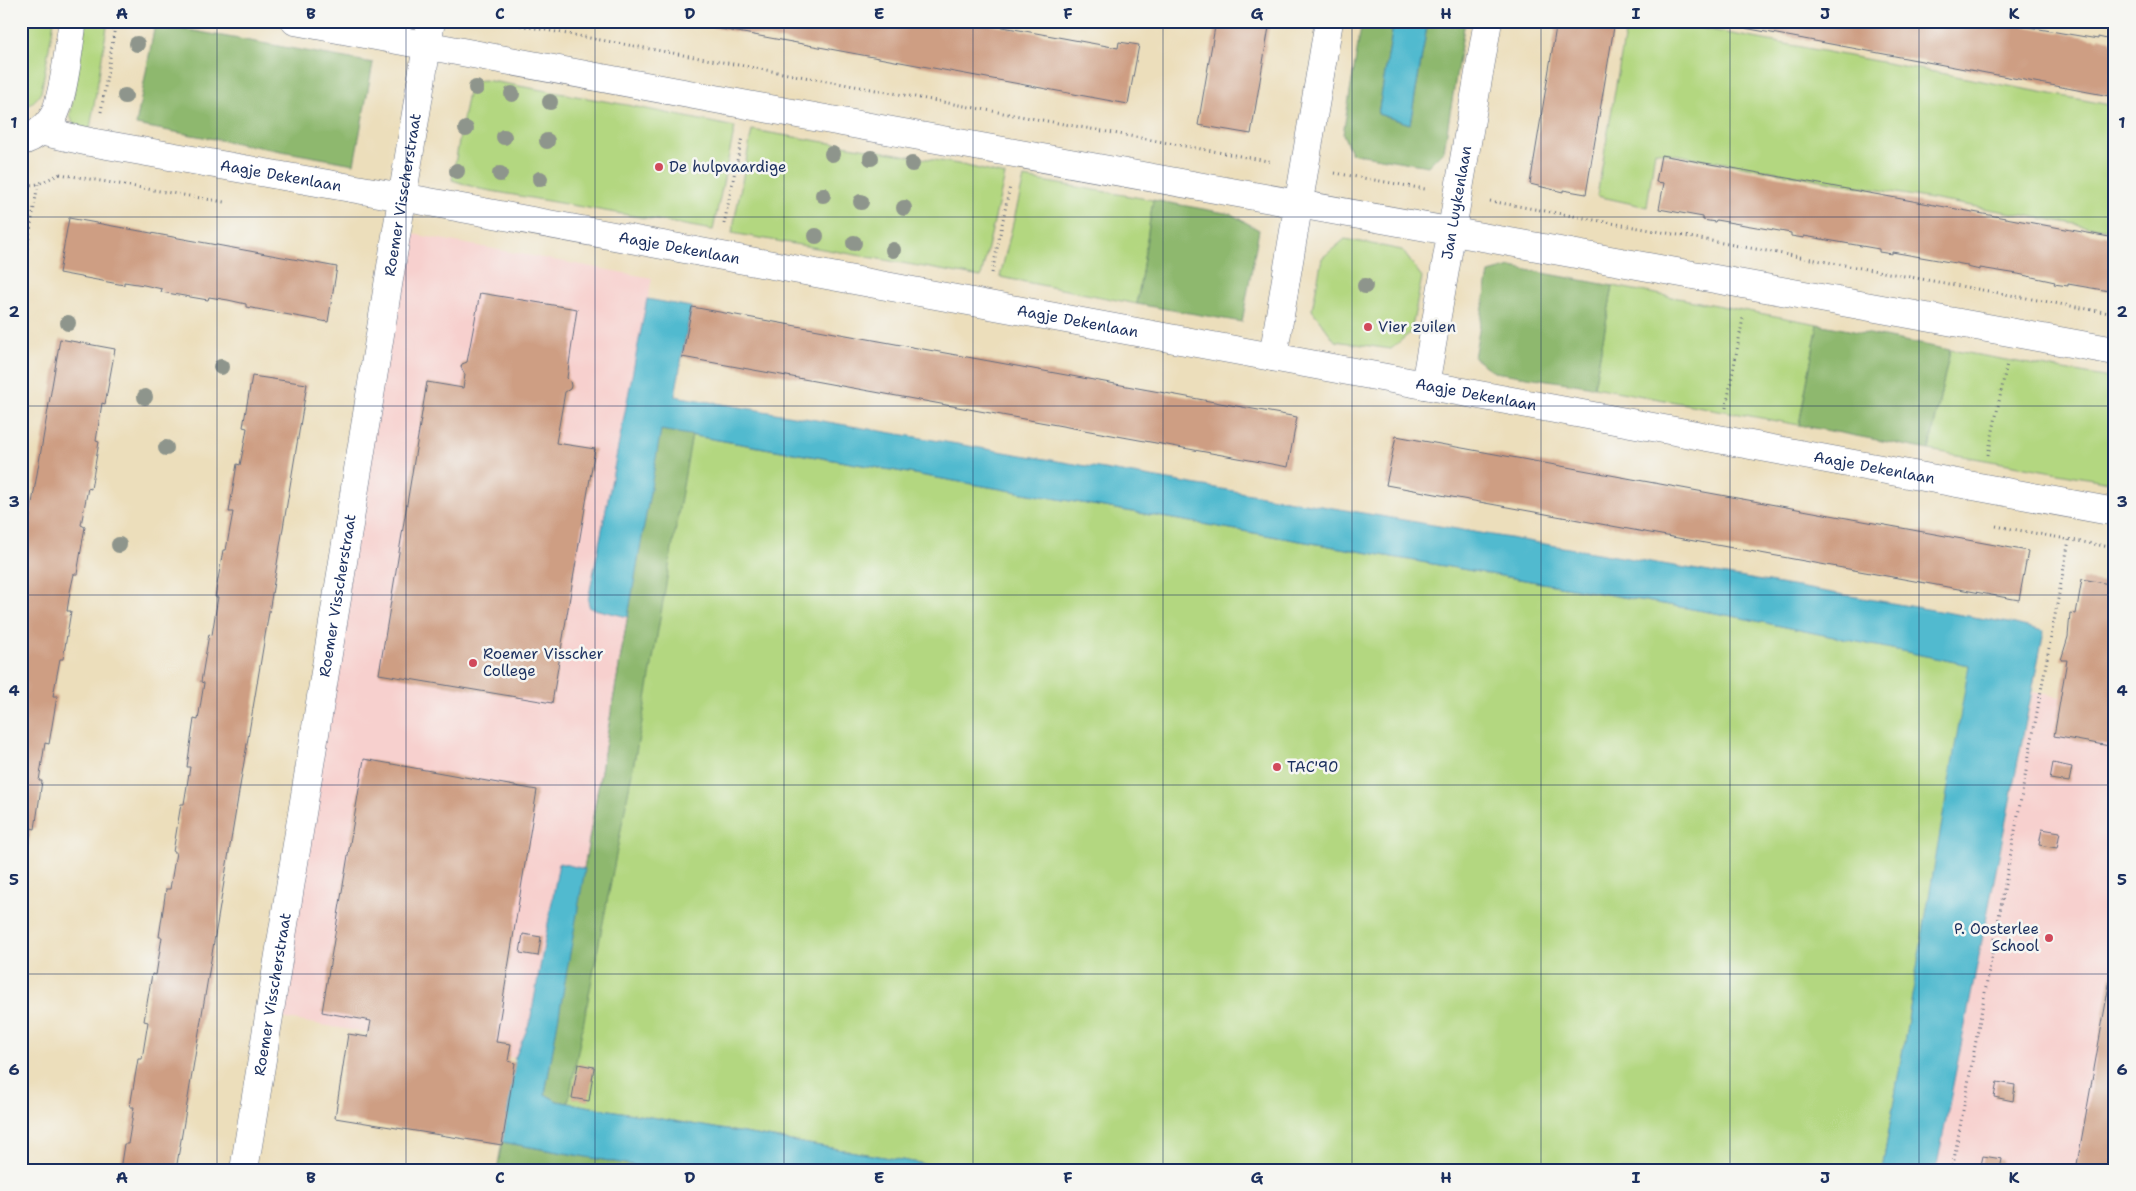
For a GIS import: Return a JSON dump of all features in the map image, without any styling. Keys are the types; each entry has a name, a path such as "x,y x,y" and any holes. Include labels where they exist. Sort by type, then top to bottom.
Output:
{"street":[{"path":"31,136 57,110 73,21"},
{"path":"295,21 429,34 748,105 2115,350"},
{"path":"1273,357 1329,21"},
{"name":"Jan Luykenlaan","path":"1425,385 1450,231 1488,21"},
{"name":"Roemer Visscherstraat","path":"245,1170 429,34"},
{"name":"Aagje Dekenlaan","path":"31,136 90,142 402,197 2115,512"}],"path":[{"path":"718,255 755,68"},
{"path":"986,304 1023,117"},
{"path":"21,186 38,184 21,283"},
{"path":"1720,439 1756,249"},
{"path":"1981,487 2021,297"},
{"path":"1952,1170 2068,540"}],"shaded area":[{"name":"Roemer Visscher College","path":"396,231 652,278 588,601 590,608 628,617 585,869 559,863 530,1022 515,1058 269,1016"},
{"name":"P. Oosterlee School","path":"2033,692 2115,707 2115,1170 1936,1170"}],"green space":[{"path":"21,21 54,21 41,92 37,98 21,109"},
{"path":"86,21 108,21 90,129 74,125 70,116"},
{"path":"1362,21 1394,21 1378,114 1410,124 1428,21 1465,21 1444,150 1428,166 1351,153 1343,134"},
{"path":"1627,21 1679,21 1679,24 2115,106 2115,231 1655,151 1647,207 1597,196"},
{"path":"155,24 373,63 354,164 136,125"},
{"path":"485,80 627,105 735,127 713,230 480,189 452,180 470,81"},
{"path":"752,130 958,164 1005,175 981,277 732,233"},
{"path":"1024,178 1153,200 1137,304 1000,277"},
{"path":"1153,200 1231,214 1259,230 1242,322 1137,304"},
{"path":"1345,239 1402,250 1422,277 1411,332 1391,349 1335,341 1312,310 1322,258"},
{"path":"1511,267 1613,286 1594,387 1494,372 1474,358 1489,273"},
{"path":"1613,286 1818,324 1799,425 1594,387"},
{"path":"1818,324 1950,350 1929,450 1799,425"},
{"path":"1950,350 2115,379 2115,483 1929,450"},
{"name":"TAC'90","path":"660,430 1732,616 1970,665 1882,1170 960,1170 557,1101 545,1094"},
{"path":"660,430 692,434 644,711 568,1103 557,1101 545,1094"},
{"path":"502,1142 660,1170 497,1170"}],"water":[{"path":"1394,21 1428,21 1410,124 1378,114"},
{"path":"647,299 691,307 675,396 2015,624 2044,631 1936,1170 1882,1170 1969,665 1732,616 661,430 628,617 590,608 588,601"},
{"path":"559,863 585,869 545,1094 557,1101 960,1170 660,1170 502,1142 515,1058 530,1022"}],"building":[{"path":"678,21 970,21 1118,48 1119,42 1139,45 1128,104"},
{"path":"1216,21 1270,21 1251,134 1198,125"},
{"path":"1557,21 1615,21 1586,194 1563,190 1563,192 1530,184"},
{"path":"1707,21 1997,21 2010,24 2012,21 2024,24 2023,26 2098,39 2098,37 2115,43 2115,97"},
{"path":"1661,155 2115,238 2115,292 2068,284 2068,286 2054,284 2055,282 2018,274 1980,268 1980,270 1967,267 1967,265 1892,252 1892,254 1879,252 1879,249 1804,236 1804,238 1791,236 1791,233 1716,220 1715,222 1703,220 1703,217 1659,209 1664,183 1656,182"},
{"path":"69,218 337,267 328,322 246,307 246,304 228,300 209,297 208,300 161,292 162,289 144,285 124,282 124,285 59,273"},
{"path":"480,293 577,309 567,378 571,386 565,392 556,443 595,449 552,703 379,674 427,382 463,388 465,375 461,367 462,364 467,362"},
{"path":"692,307 1297,417 1288,467 682,357"},
{"path":"60,339 115,349 105,404 102,403 96,441 99,442 91,489 88,488 81,525 85,527 77,574 74,574 70,592 67,611 71,611 63,659 60,659 53,696 57,696 49,744 45,743 39,781 42,781 35,829 31,828 25,865 28,866 22,903 21,568"},
{"path":"252,376 307,384 176,1170 120,1170 124,1144 128,1144 134,1107 130,1107 138,1059 142,1059 148,1022 144,1021 152,974 156,975 162,937 159,937 166,889 170,889 176,852 173,852 181,804 184,804 190,767 187,767 194,719 198,720 204,683 201,682 209,634 212,635 218,597 215,597 223,550 226,550 233,512 229,512 237,464 240,465 247,428 243,427"},
{"path":"1396,436 2028,551 2019,600 1386,485"},
{"path":"2082,579 2115,585 2115,747 2054,736 2067,660 2061,660 2068,637 2070,613 2076,614"},
{"path":"364,759 537,790 496,1042 511,1044 508,1061 515,1063 502,1145 335,1118 348,1034 368,1037 371,1021 322,1012"},
{"path":"2053,763 2072,767 2069,782 2050,779"},
{"path":"2042,829 2060,832 2057,848 2039,845"},
{"path":"523,934 541,937 538,956 520,953"},
{"path":"2114,957 2115,1170 2076,1170"},
{"path":"578,1064 594,1067 589,1101 572,1098"},
{"path":"1997,1082 2015,1085 2013,1101 1994,1097"},
{"path":"1983,1156 2002,1159 2000,1170 1980,1170"}],"place":[{"name":"De hulpvaardige","path":"659,167"},
{"name":"Vier zuilen","path":"1368,327"},
{"name":"Roemer Visscher College","path":"473,663"},
{"name":"TAC'90","path":"1277,767"},
{"name":"P. Oosterlee School","path":"2049,938"}]}
